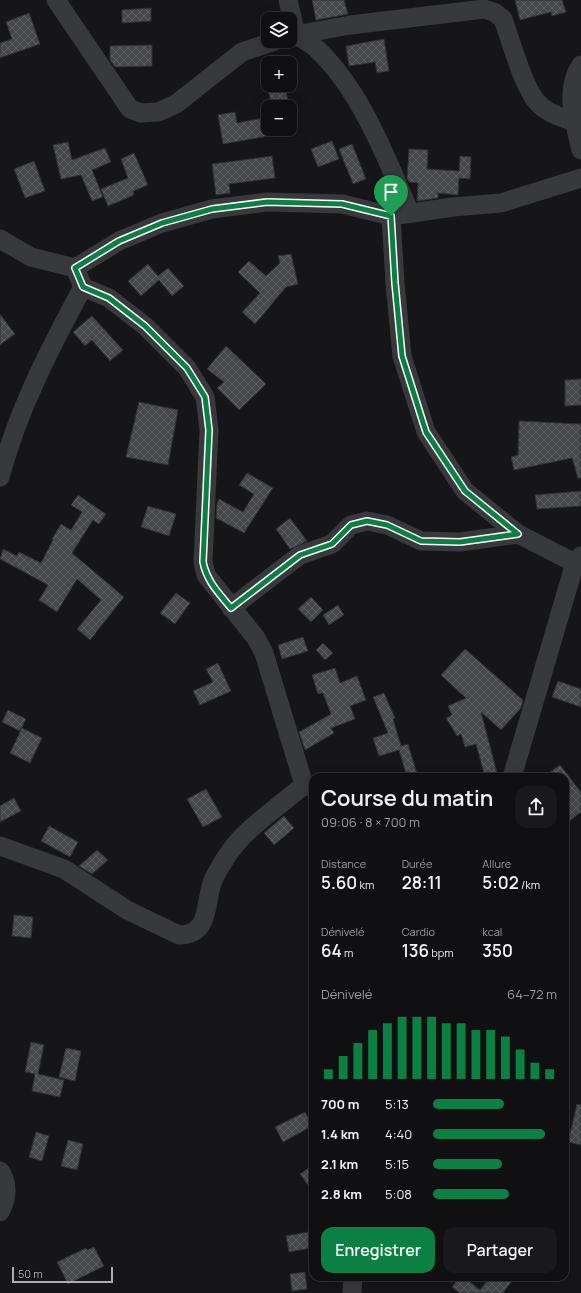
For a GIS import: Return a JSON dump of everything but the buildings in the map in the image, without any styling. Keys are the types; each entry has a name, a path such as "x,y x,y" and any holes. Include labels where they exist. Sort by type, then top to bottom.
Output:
{"street":[{"path":"56,0 130,109 141,113 158,112 176,104 242,52 261,46"},
{"path":"288,0 290,12"},
{"path":"297,34 383,20 484,9 494,12 503,19 529,90 538,102 550,112 574,122"},
{"path":"297,37 318,50 345,82 378,139 410,213"},
{"path":"581,66 576,72 572,91 574,122 581,150"},
{"path":"0,239 32,257 75,268 119,241 162,223 212,209 267,202 342,204 391,216 501,203 581,178"},
{"path":"391,216 395,283 402,356 426,432 465,491 518,534 578,559 513,773"},
{"path":"2,851 64,869 128,910 179,935 187,935 195,931 204,922 214,878 242,837 308,787 264,653 256,638 206,576 203,562 209,430 205,397 187,368 145,326 109,298 83,287 75,268"},
{"path":"0,477 8,449 46,356 83,287"},
{"path":"231,608 300,555 332,544 351,525 367,521 387,525 421,541 460,542 518,534"},
{"path":"0,1171 3,1175 7,1190 0,1212"},
{"path":"352,1293 353,1281"}],"route":[{"path":"267,202 342,204 391,216 395,283 402,356 426,432 465,491 518,534 460,542 438,542 421,541 387,525 367,521 351,525 332,544 300,555 231,608 206,576 203,562 209,430 205,397 187,368 145,326 109,298 83,287 75,268 119,241 162,223 212,209 267,202"}]}
